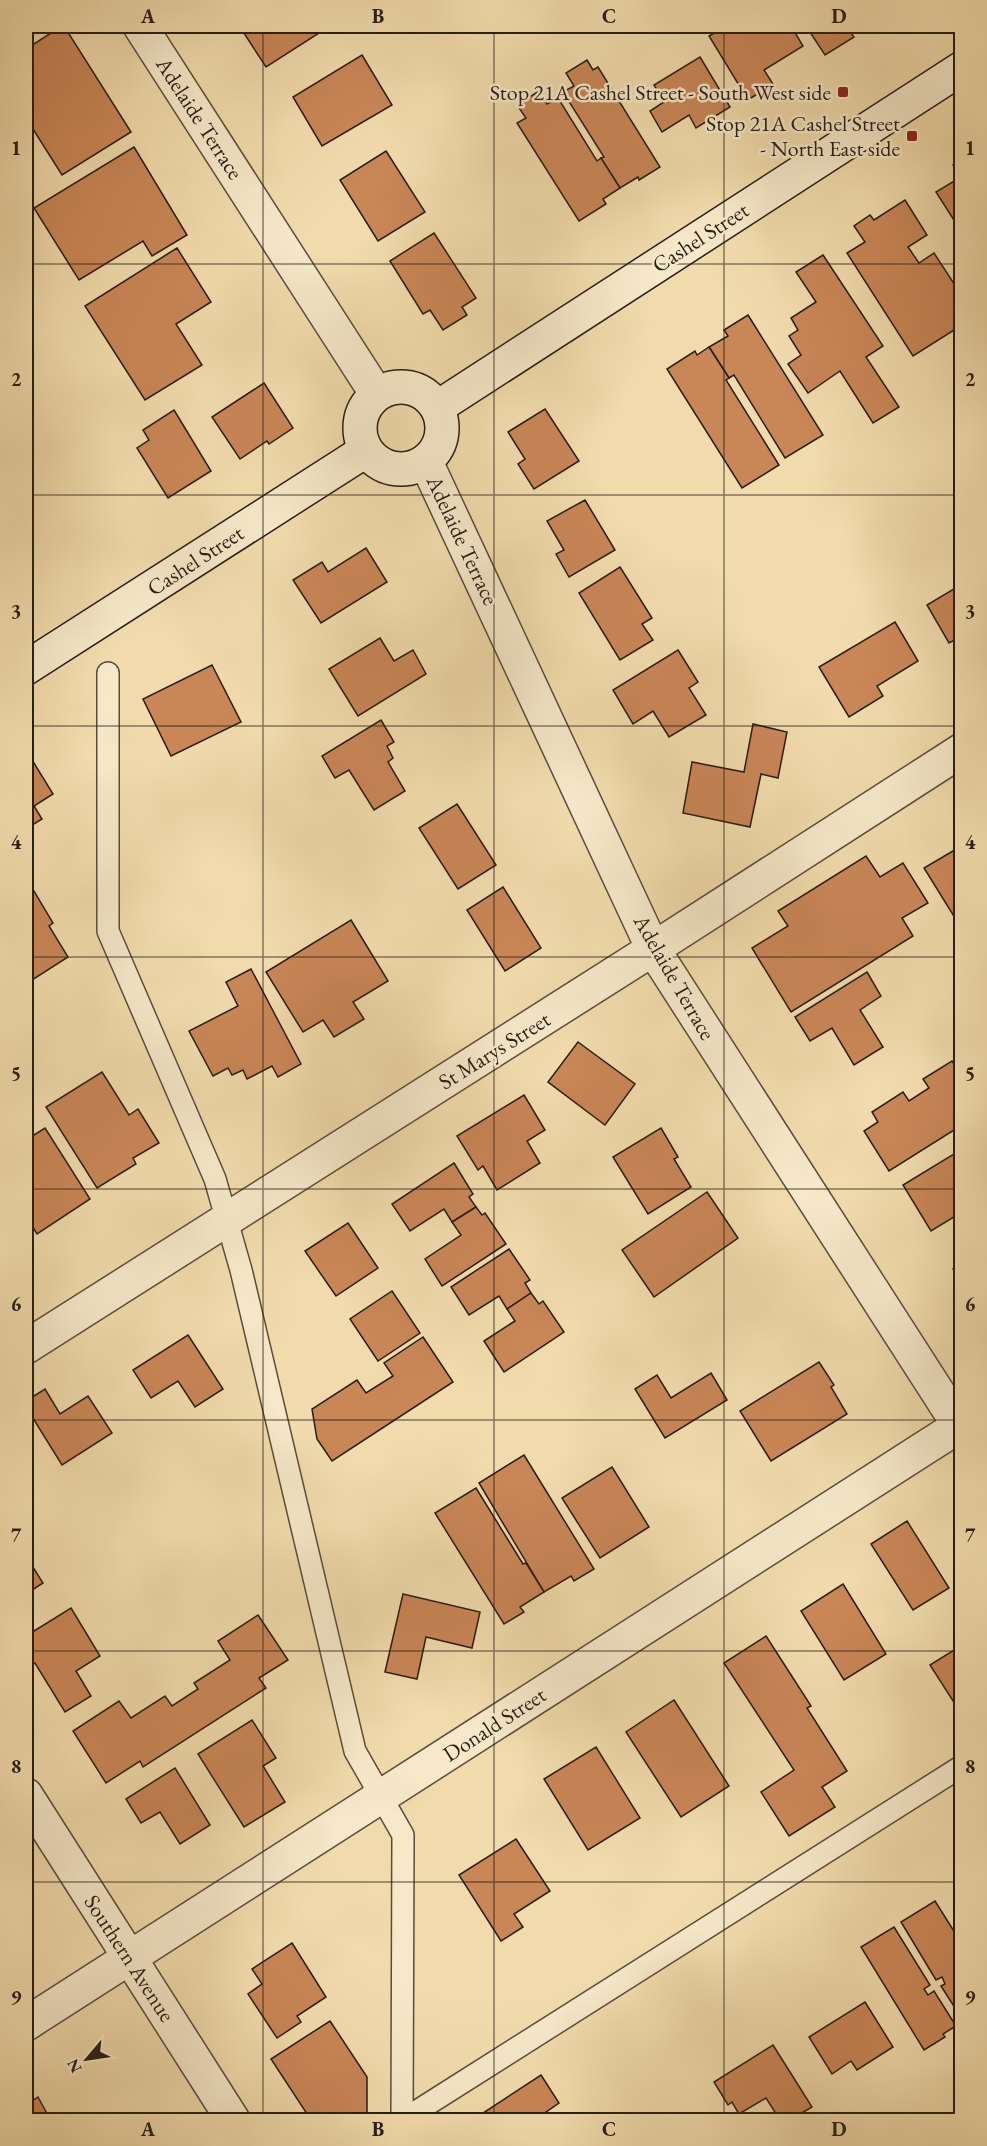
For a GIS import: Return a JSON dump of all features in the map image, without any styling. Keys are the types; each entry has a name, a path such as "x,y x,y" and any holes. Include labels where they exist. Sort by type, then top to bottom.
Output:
{"street":[{"name":"Adelaide Terrace","path":"140,26 376,393"},
{"name":"Cashel Street","path":"438,407 962,68"},
{"path":"394,386 417,389 438,407 443,426 439,446 426,462 409,469 384,467 365,452 359,435 362,411 376,393 394,386"},
{"name":"Cashel Street","path":"26,668 365,452"},
{"name":"Adelaide Terrace","path":"426,462 653,950 961,1427"},
{"name":"St Marys Street","path":"26,1347 653,950 962,750"},
{"name":"Donald Street","path":"26,2024 961,1427"},
{"name":"Southern Avenue","path":"26,1795 233,2121"}],"lane":[{"path":"108,673 108,931 215,1179 228,1220 355,1750 403,1835 402,2121"},
{"path":"402,2121 962,1766"}],"building":[{"path":"62,26 131,132 62,175 26,118 26,49"},
{"path":"241,26 330,26 266,67"},
{"path":"727,26 791,26 803,46 764,70 773,84 748,100 709,36"},
{"path":"806,26 854,26 848,29 854,37 825,55"},
{"path":"362,55 392,105 322,146 293,97"},
{"path":"700,57 730,107 696,128 689,115 662,132 650,111 664,102 654,85"},
{"path":"587,60 593,70 598,67 660,167 620,188 601,158 604,157 563,92 574,86 566,73"},
{"path":"539,91 547,104 558,98 597,161 601,158 620,188 603,199 606,204 579,221 517,123 526,118 517,105"},
{"path":"134,147 187,235 152,256 143,241 79,280 34,208"},
{"path":"386,151 425,212 378,241 340,180"},
{"path":"962,160 962,227 959,228 936,192 961,177 953,165"},
{"path":"905,200 927,235 908,247 919,263 934,253 962,296 962,325 913,356 847,253 865,242 854,226 870,215 874,220"},
{"path":"434,233 476,298 462,307 467,315 443,330 430,310 423,314 390,261"},
{"path":"177,248 211,302 176,324 202,365 145,400 85,306"},
{"path":"823,255 883,346 866,357 899,407 873,423 840,371 808,393 788,364 801,355 789,336 798,330 791,318 816,302 796,272"},
{"path":"748,315 823,435 785,458 734,375 729,378 709,347 728,336 724,330"},
{"path":"709,347 729,378 726,380 779,465 742,488 667,369 695,351 697,355"},
{"path":"264,383 293,428 269,444 267,441 240,459 212,417"},
{"path":"545,409 579,461 534,489 518,464 525,459 508,432"},
{"path":"174,410 211,471 168,498 137,448 149,440 143,430"},
{"path":"585,500 615,550 569,577 556,554 564,550 547,521"},
{"path":"366,548 387,582 321,623 293,580 322,562 328,572"},
{"path":"620,567 652,618 642,624 653,640 620,660 579,593"},
{"path":"962,584 962,636 949,643 927,605"},
{"path":"895,622 918,661 877,686 883,696 849,717 819,667"},
{"path":"380,638 394,661 413,650 426,674 358,716 329,669"},
{"path":"678,650 698,682 689,688 706,715 669,737 653,711 633,724 613,690"},
{"path":"212,665 241,722 171,756 143,699"},
{"path":"381,720 394,742 387,746 393,758 388,762 405,791 374,810 349,770 335,778 322,756"},
{"path":"753,724 787,732 778,778 761,774 750,827 683,813 692,762 744,772"},
{"path":"26,750 53,794 34,806 42,819 26,829"},
{"path":"457,804 496,865 458,889 419,828"},
{"path":"958,848 962,851 962,914 955,918 924,868"},
{"path":"866,856 880,877 903,863 928,903 902,918 913,936 791,1012 752,948 788,926 778,911"},
{"path":"503,887 541,948 505,971 467,910"},
{"path":"26,889 29,895 34,891 53,923 49,926 68,957 29,982 26,977"},
{"path":"351,920 388,981 353,1002 364,1019 334,1037 323,1020 303,1032 266,972"},
{"path":"251,969 301,1064 278,1077 272,1066 247,1079 243,1070 232,1075 228,1068 213,1076 189,1031 238,1006 226,982"},
{"path":"867,972 881,996 860,1010 883,1047 854,1065 832,1028 810,1041 795,1017"},
{"path":"578,1042 635,1084 605,1125 548,1082"},
{"path":"952,1061 959,1071 962,1069 962,1125 889,1171 864,1131 878,1122 872,1112 903,1092 909,1101 929,1088 923,1079"},
{"path":"102,1072 129,1115 138,1109 159,1143 133,1158 136,1164 97,1188 46,1107"},
{"path":"524,1095 545,1130 527,1141 540,1163 497,1190 483,1166 478,1170 457,1136"},
{"path":"45,1128 90,1199 37,1234 26,1216 26,1140"},
{"path":"661,1128 678,1157 674,1159 691,1187 648,1214 613,1157"},
{"path":"962,1149 962,1212 931,1231 903,1185"},
{"path":"454,1163 473,1194 469,1197 476,1207 452,1222 444,1209 410,1231 392,1204"},
{"path":"707,1192 738,1238 654,1297 622,1250"},
{"path":"476,1207 482,1215 485,1213 506,1244 442,1286 425,1259 461,1235 452,1222"},
{"path":"348,1223 378,1268 336,1296 305,1251"},
{"path":"509,1249 530,1280 525,1283 531,1293 507,1309 499,1296 469,1315 451,1287"},
{"path":"962,1263 962,1283 953,1269"},
{"path":"392,1291 420,1333 378,1361 350,1319"},
{"path":"531,1293 539,1304 543,1301 564,1332 504,1372 484,1341 515,1321 507,1309"},
{"path":"188,1335 223,1389 195,1407 178,1381 151,1398 133,1370"},
{"path":"423,1337 453,1382 332,1461 317,1439 312,1409 357,1380 366,1393 393,1376 384,1363"},
{"path":"819,1362 834,1385 831,1387 847,1414 771,1461 740,1411"},
{"path":"711,1373 727,1400 665,1438 635,1389 657,1375 671,1398"},
{"path":"45,1389 60,1414 88,1396 112,1433 62,1465 26,1407 26,1401"},
{"path":"524,1455 594,1569 574,1581 571,1576 544,1592 479,1483"},
{"path":"612,1467 649,1527 600,1558 562,1498"},
{"path":"476,1488 523,1564 526,1563 544,1592 520,1607 524,1612 504,1624 435,1513"},
{"path":"907,1521 949,1588 913,1610 871,1544"},
{"path":"26,1556 43,1583 26,1594"},
{"path":"843,1584 886,1654 844,1680 801,1611"},
{"path":"403,1594 480,1612 472,1648 426,1637 417,1679 385,1672"},
{"path":"71,1608 100,1656 76,1671 91,1696 65,1712 35,1663 29,1667 26,1661 26,1636"},
{"path":"258,1615 288,1660 259,1678 266,1688 143,1767 140,1761 106,1783 73,1731 119,1701 131,1718 165,1696 172,1706 198,1689 194,1683 230,1660 218,1641"},
{"path":"766,1636 811,1706 807,1708 847,1771 822,1787 835,1807 789,1836 761,1792 794,1770 724,1663"},
{"path":"962,1645 962,1715 930,1665"},
{"path":"674,1700 729,1786 681,1817 626,1732"},
{"path":"252,1720 276,1758 263,1766 285,1802 244,1827 198,1754"},
{"path":"596,1747 640,1818 588,1850 544,1779"},
{"path":"175,1768 210,1825 180,1844 160,1812 141,1823 126,1799"},
{"path":"516,1839 550,1891 514,1914 523,1927 501,1941 459,1875"},
{"path":"935,1901 962,1944 962,2019 941,1986 945,1984 942,1977 936,1980 901,1922"},
{"path":"894,1927 930,1985 924,1989 928,1995 934,1991 956,2026 943,2034 945,2037 924,2050 861,1947"},
{"path":"292,1943 326,1997 297,2016 301,2022 277,2038 248,1994 262,1984 252,1969"},
{"path":"865,2002 893,2047 857,2070 851,2061 832,2074 809,2037"},
{"path":"330,2021 367,2077 367,2115 359,2120 311,2120 271,2059"},
{"path":"773,2045 812,2107 790,2120 780,2120 766,2098 739,2114 732,2102 728,2105 714,2082"},
{"path":"541,2075 559,2103 539,2117 541,2120 479,2120 477,2117"},
{"path":"38,2097 49,2117 55,2113 60,2120 26,2120 26,2105"}],"place":[{"name":"Stop 21A Cashel Street - South West side","path":"843,92"},
{"name":"Stop 21A Cashel Street - North East side","path":"912,136"}]}
